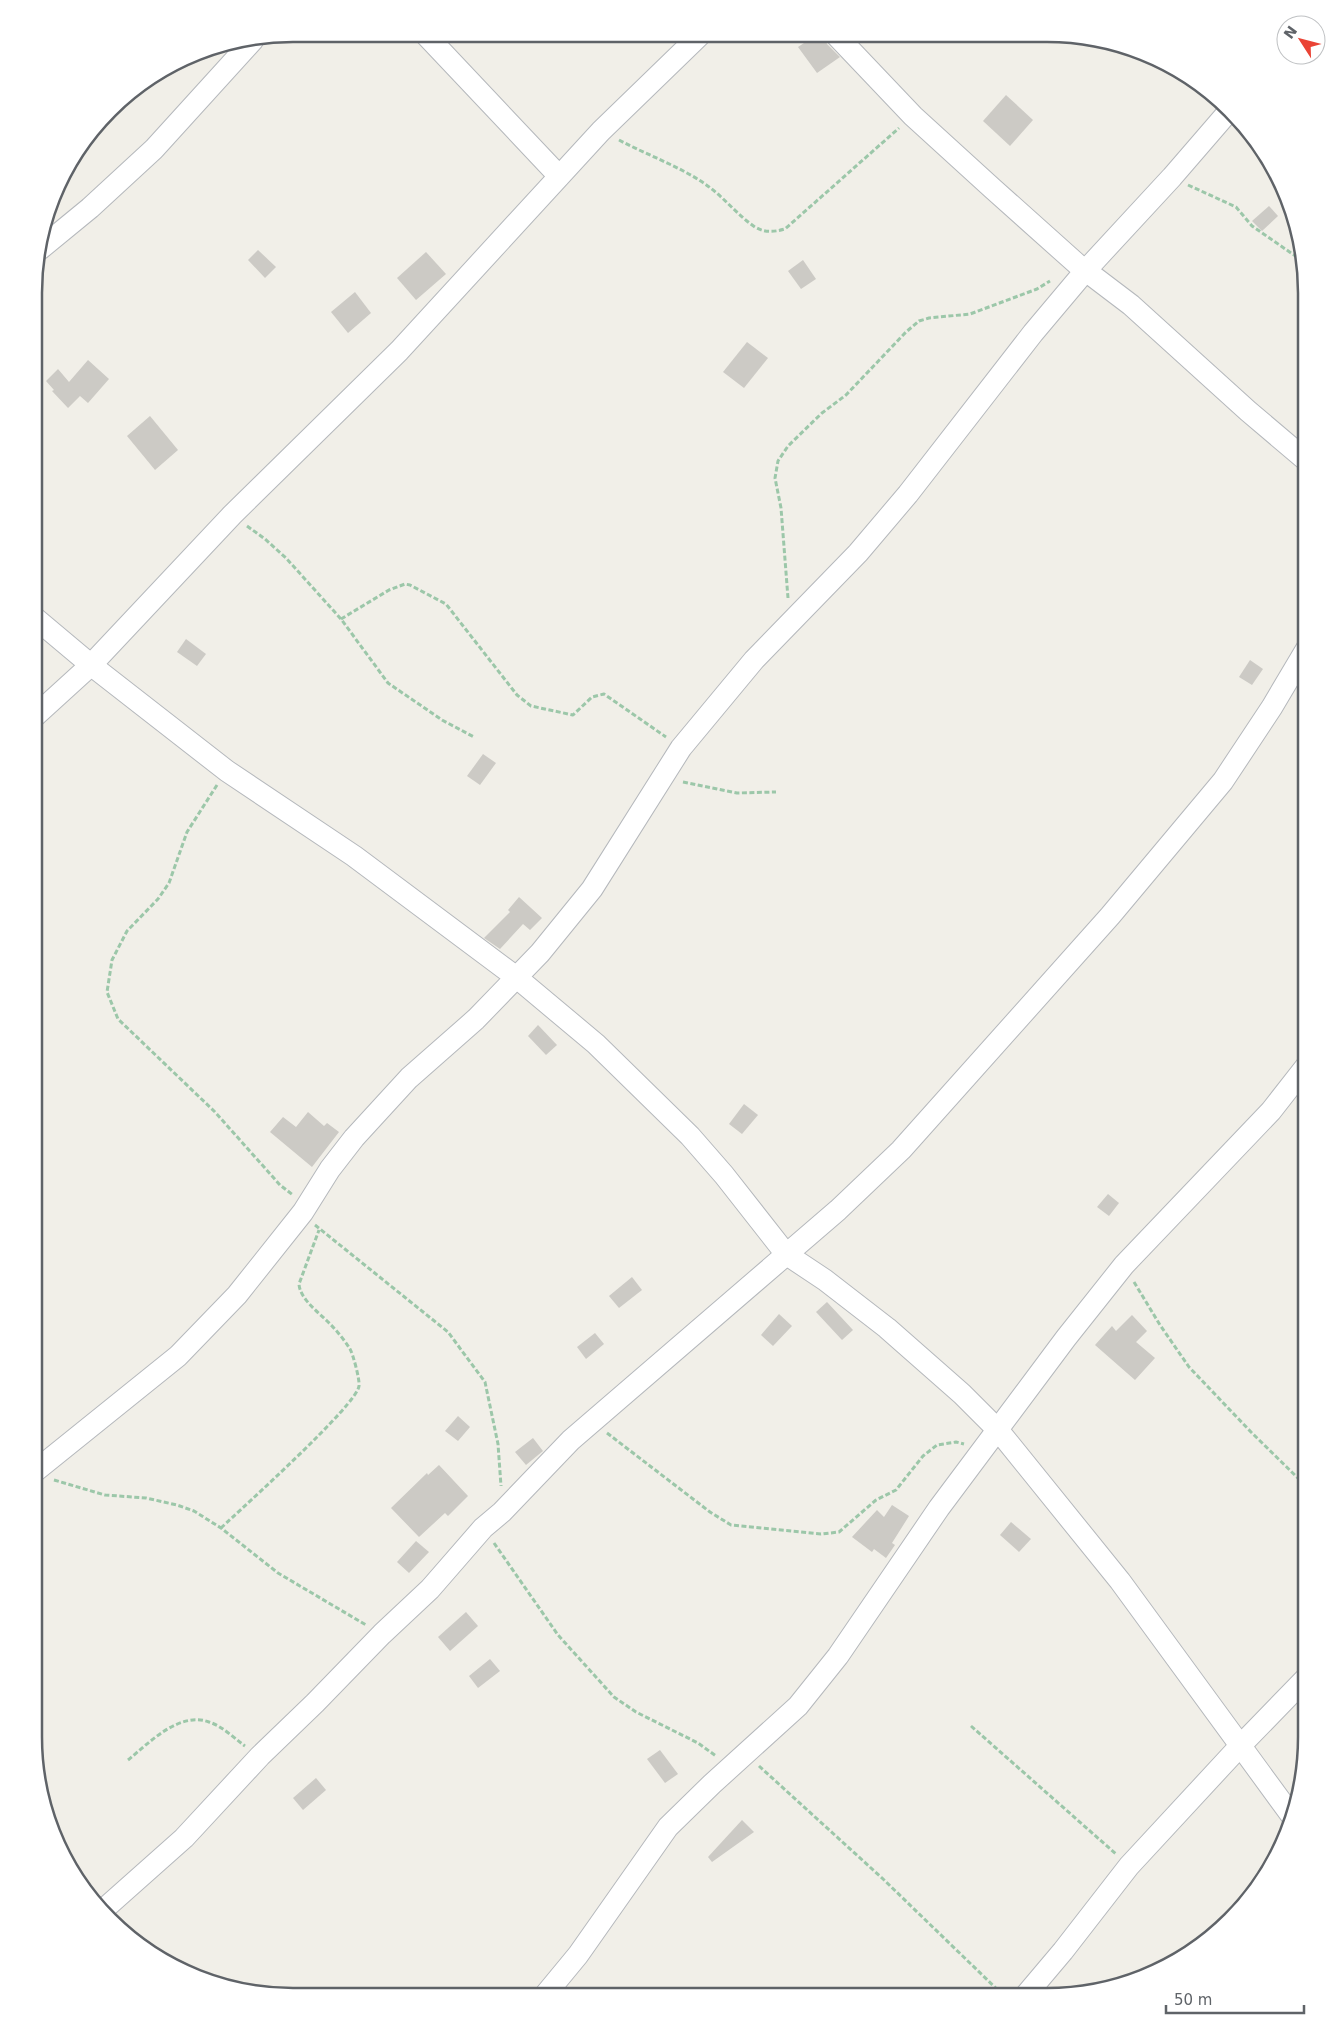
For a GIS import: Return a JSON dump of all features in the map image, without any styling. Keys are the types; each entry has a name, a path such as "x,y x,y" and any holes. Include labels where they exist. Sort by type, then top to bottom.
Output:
{"street":[{"path":"433,42 560,176"},
{"path":"42,710 91,665 232,515 398,351 601,131 693,42"},
{"path":"843,42 914,116 1082,267 1130,305 1298,453"},
{"path":"48,243 90,208 154,149 247,47"},
{"path":"43,1476 178,1356 237,1295 303,1212 330,1169 360,1132 410,1078 476,1019 540,953 592,889 681,748 754,660 858,553 908,494 1034,333 1082,267 1172,177 1225,116"},
{"path":"42,623 91,665 227,771 354,856 516,976 596,1044 670,1115 724,1175 786,1254 825,1280 887,1328 962,1394 998,1430 1120,1581 1287,1809"},
{"path":"108,1905 184,1838 260,1756 382,1634 430,1589 483,1528 502,1512 591,1421 786,1254 901,1150 1110,916 1223,781 1272,707 1298,663"},
{"path":"551,1988 578,1955 668,1827 798,1706 826,1670 939,1508 1124,1264 1271,1111 1298,1077"},
{"path":"1032,1988 1130,1866 1241,1745 1298,1686"}],"path":[{"path":"601,131 692,175 708,186 755,227 766,232 774,232 785,229 914,116"},
{"path":"1172,177 1236,207 1252,226 1295,255"},
{"path":"790,622 782,508 775,478 778,461 788,446 822,413 846,394 919,321 970,314 1037,289 1082,267"},
{"path":"232,515 266,539 286,558 341,619 388,683 442,720 474,737"},
{"path":"341,619 389,590 405,584 410,585 446,604 517,695 531,706 573,715 592,697 604,694 681,748"},
{"path":"227,771 187,832 169,883 158,899 127,931 112,960 107,992 118,1019 214,1112 280,1185 301,1203 303,1212 319,1230 448,1332 485,1382 498,1444 502,1512"},
{"path":"662,778 737,793 776,792"},
{"path":"221,1528 307,1447 353,1399 359,1386 352,1351 299,1288 319,1230"},
{"path":"1124,1264 1160,1325 1189,1366 1250,1432 1298,1478"},
{"path":"591,1421 710,1512 732,1525 821,1534 838,1532 876,1500 896,1490 924,1456 937,1445 956,1442 984,1447"},
{"path":"43,1476 105,1495 146,1498 194,1511 221,1528 278,1573 382,1634"},
{"path":"483,1528 558,1635 614,1697 636,1712 704,1746 730,1768"},
{"path":"128,1760 168,1728 194,1720 210,1722 260,1756"},
{"path":"971,1726 1130,1866"},
{"path":"746,1754 882,1878 996,1988"}],"building":[{"path":"806,42 826,42 840,57 817,73 798,47"},
{"path":"1006,95 1033,120 1010,146 983,121"},
{"path":"1269,206 1278,216 1262,231 1252,221"},
{"path":"258,250 276,267 265,278 248,260"},
{"path":"426,252 446,274 416,300 397,278"},
{"path":"803,260 816,279 801,289 788,271"},
{"path":"355,292 371,313 348,333 331,312"},
{"path":"747,342 768,358 744,388 723,372"},
{"path":"88,360 109,379 88,403 80,396 68,408 52,391 54,390 46,381 58,369 69,382"},
{"path":"150,416 178,450 155,470 127,436"},
{"path":"186,639 206,654 197,666 177,652"},
{"path":"1250,660 1263,669 1252,685 1239,677"},
{"path":"483,754 496,763 480,785 467,776"},
{"path":"519,897 542,918 530,930 523,924 500,949 484,938 510,912 508,910"},
{"path":"538,1025 557,1045 546,1055 528,1036"},
{"path":"744,1104 758,1115 742,1134 729,1124"},
{"path":"308,1112 324,1126 327,1123 339,1132 312,1167 270,1132 283,1117 296,1127"},
{"path":"1108,1194 1119,1203 1109,1216 1097,1207"},
{"path":"632,1277 642,1290 619,1308 609,1296"},
{"path":"827,1302 853,1330 842,1340 816,1312"},
{"path":"779,1314 792,1326 773,1346 761,1335"},
{"path":"1132,1315 1147,1331 1136,1342 1155,1358 1135,1380 1095,1345 1112,1326 1116,1331"},
{"path":"595,1333 604,1344 586,1359 577,1347"},
{"path":"458,1416 470,1427 458,1441 445,1431"},
{"path":"533,1438 543,1451 526,1465 515,1452"},
{"path":"439,1465 468,1496 448,1516 445,1513 419,1537 391,1508 427,1473 428,1475"},
{"path":"892,1505 909,1516 892,1543 895,1545 886,1558 874,1549 872,1552 852,1537 877,1510 884,1517"},
{"path":"1011,1522 1031,1539 1019,1552 1000,1535"},
{"path":"416,1541 429,1552 409,1573 397,1562"},
{"path":"466,1612 478,1626 450,1651 438,1637"},
{"path":"490,1659 500,1671 478,1688 469,1676"},
{"path":"660,1750 678,1774 665,1783 647,1759"},
{"path":"316,1778 326,1790 303,1810 293,1798"},
{"path":"742,1820 754,1832 712,1862 708,1857"}]}
